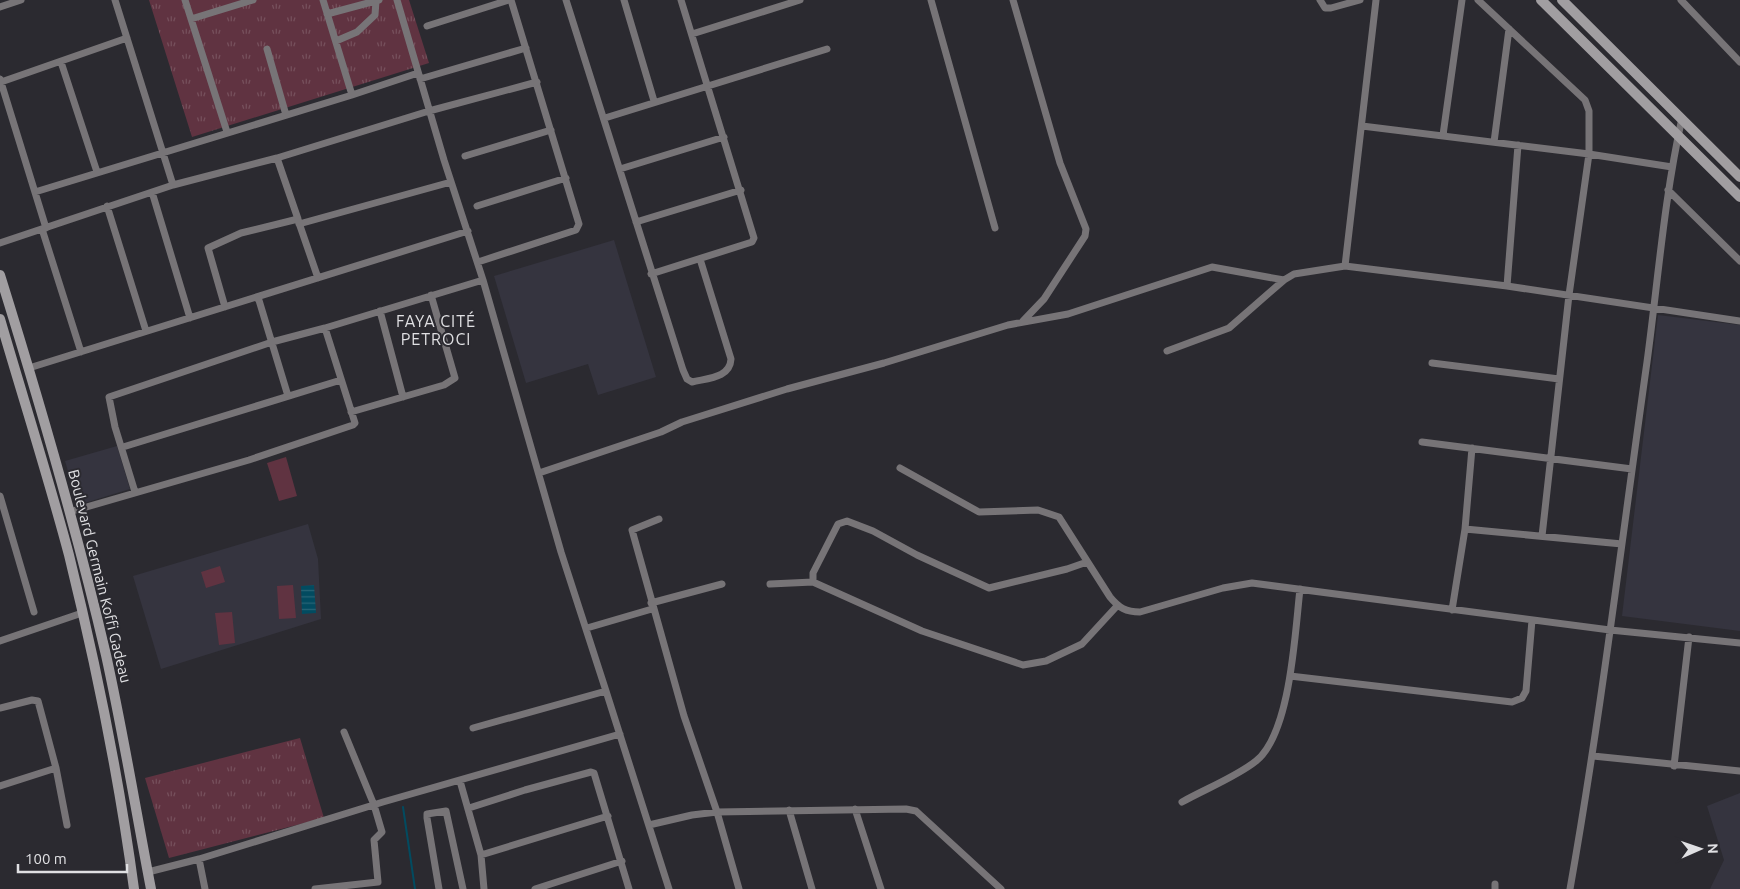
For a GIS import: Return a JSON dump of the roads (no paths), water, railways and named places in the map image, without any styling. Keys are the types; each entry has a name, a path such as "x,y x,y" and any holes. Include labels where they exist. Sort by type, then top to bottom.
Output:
{"main road":[{"path":"1541,0 1740,198"},
{"path":"1562,0 1740,177"},
{"name":"Boulevard Germain Koffi Gadeau","path":"0,275 29,368 106,656 151,889"},
{"name":"Boulevard Germain Koffi Gadeau","path":"0,319 50,486 82,613 109,739 134,889"}],"street":[{"path":"0,7 21,0"},
{"path":"115,0 173,185"},
{"path":"185,0 227,132"},
{"path":"191,19 253,0"},
{"path":"323,0 352,95"},
{"path":"327,14 378,0 375,15 357,32 336,41"},
{"path":"397,0 450,182 484,280 561,552 587,628 669,889"},
{"path":"427,26 510,0 580,224 579,228 478,262"},
{"path":"566,0 620,169 651,274 687,380 692,382 726,373 730,368 731,359 700,259"},
{"path":"624,0 654,102"},
{"path":"651,274 752,242 754,233 681,0"},
{"path":"692,34 800,0"},
{"path":"931,0 995,228"},
{"path":"1013,0 1060,163 1086,229 1086,236 1044,299 1023,321"},
{"path":"1320,0 1325,8 1331,8 1360,0"},
{"path":"1345,266 1376,0"},
{"path":"1443,135 1462,0"},
{"path":"1478,0 1587,104 1589,111 1589,154 1568,295 1542,536"},
{"path":"1681,0 1740,62"},
{"path":"1494,142 1509,29"},
{"path":"81,352 35,192 0,81 62,62 127,38"},
{"path":"35,192 352,95 526,48"},
{"path":"604,118 827,48"},
{"path":"267,49 286,115"},
{"path":"62,62 98,172"},
{"path":"0,243 173,185 277,158 429,111 537,82"},
{"path":"1570,889 1593,756 1654,309 1668,190 1682,118"},
{"path":"1362,126 1589,154 1672,167"},
{"path":"465,156 551,130"},
{"path":"620,169 724,137"},
{"path":"1507,286 1518,145"},
{"path":"277,158 318,278"},
{"path":"477,206 566,178"},
{"path":"225,307 208,248 241,234 299,222 450,182"},
{"path":"636,222 741,190"},
{"path":"1668,190 1740,261"},
{"path":"152,192 190,318"},
{"path":"107,206 146,331"},
{"path":"29,368 468,231"},
{"path":"1167,351 1229,328 1284,280 1294,274 1345,266 1507,286 1740,321"},
{"path":"539,473 661,432 682,422 787,389 1023,321 1068,314 1212,267 1284,280"},
{"path":"135,492 114,422 109,397 272,342 326,328 484,280"},
{"path":"351,412 444,385 455,378 431,296"},
{"path":"258,297 288,396"},
{"path":"380,311 403,397"},
{"path":"69,512 302,444 353,426 351,412 326,328"},
{"path":"1432,363 1559,379"},
{"path":"123,447 341,380"},
{"path":"1422,442 1632,469"},
{"path":"1452,610 1465,529 1472,448"},
{"path":"900,468 979,512 1032,510 1054,514 1059,517 1117,606 1129,612 1140,612 1252,583 1610,630 1740,643"},
{"path":"0,496 34,612"},
{"path":"659,519 632,530 687,725 717,812 739,889"},
{"path":"813,582 813,573 838,524 842,521 847,521 873,531 917,555 989,588 1067,570 1087,562"},
{"path":"1465,529 1622,544"},
{"path":"770,584 813,582 922,631 1023,665 1046,661 1082,644 1117,606"},
{"path":"587,628 722,584"},
{"path":"1182,802 1256,761 1264,753 1282,711 1290,676 1300,589"},
{"path":"0,641 82,613"},
{"path":"1290,676 1512,702 1522,698 1526,691 1532,620"},
{"path":"1674,766 1690,637"},
{"path":"473,728 606,691"},
{"path":"0,708 32,700 38,701 56,768 67,825"},
{"path":"315,889 378,882 374,840 382,832 374,805 344,732"},
{"path":"148,872 199,859 374,805 620,734"},
{"path":"1593,756 1674,766 1740,771"},
{"path":"0,786 56,768"},
{"path":"469,808 525,790 592,772 596,777 629,889"},
{"path":"460,781 481,854 484,889"},
{"path":"650,825 692,815 717,812 855,808 906,809 916,811 1001,889"},
{"path":"855,808 881,889"},
{"path":"439,889 426,818 427,814 442,810 446,811 463,889"},
{"path":"789,810 812,889"},
{"path":"481,854 608,816"},
{"path":"199,859 205,889"},
{"path":"535,889 622,861"}],"water":[{"path":"314,585 316,613 302,614 301,586"}],"waterway":[{"path":"403,807 415,889"}],"district":[{"name":"FAYA CITÉ PETROCI","path":"436,330"}]}
